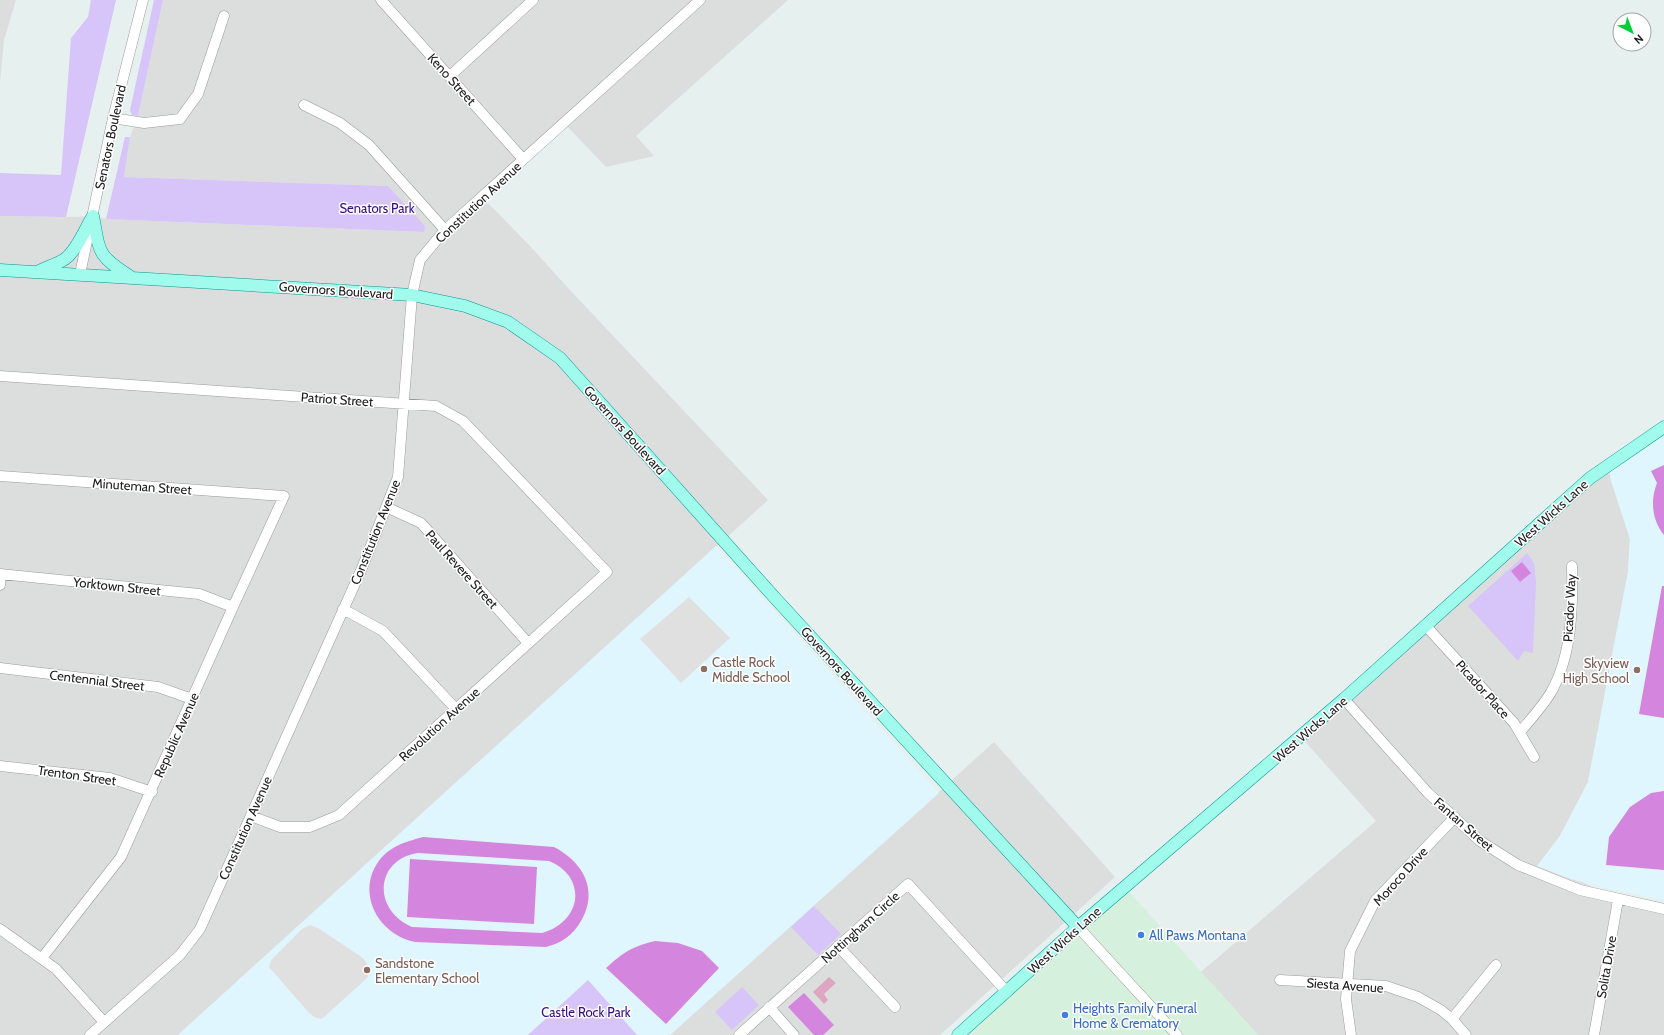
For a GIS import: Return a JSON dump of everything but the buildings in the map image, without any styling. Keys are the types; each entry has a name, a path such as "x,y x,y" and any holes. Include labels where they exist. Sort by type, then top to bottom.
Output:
{"main road":[{"path":"37,272 66,258 75,249 93,216"},
{"path":"93,216 97,242 106,260 132,278"},
{"name":"Governors Boulevard","path":"0,270 412,295 465,306 508,322 560,358 775,598 1078,927"},
{"name":"West Wicks Lane","path":"958,1035 1078,927 1344,699 1590,478 1664,427"}],"street":[{"name":"Senators Boulevard","path":"80,274 112,118 143,0"},
{"name":"Keno Street","path":"381,0 523,159"},
{"path":"450,76 533,0"},
{"name":"Constitution Avenue","path":"90,1035 180,955 200,929 362,568 398,477 412,295 420,260 445,230 700,0"},
{"path":"112,118 144,124 180,119 198,94 224,16"},
{"path":"304,105 340,123 369,145 445,230"},
{"name":"Patriot Street","path":"0,376 436,406 463,421 608,572"},
{"name":"Minuteman Street","path":"0,476 284,496"},
{"name":"Republic Avenue","path":"42,958 121,857 152,792 233,607 284,496"},
{"name":"Paul Revere Street","path":"386,507 421,523 528,642"},
{"name":"Picador Way","path":"1520,732 1550,694 1566,655 1573,599 1572,566"},
{"name":"Revolution Avenue","path":"251,816 280,827 310,828 339,815 528,642 608,572"},
{"path":"0,574 0,586"},
{"name":"Yorktown Street","path":"0,574 199,594 233,607"},
{"path":"343,609 383,631 456,709"},
{"name":"Picador Place","path":"1426,626 1514,723 1534,757"},
{"name":"Centennial Street","path":"0,668 158,687 192,699"},
{"name":"Fantan Street","path":"1344,699 1428,793 1480,841 1518,865 1580,890 1618,900 1664,909"},
{"name":"Trenton Street","path":"0,766 110,778 152,792"},
{"name":"Moroco Drive","path":"1352,1035 1346,999 1350,951 1375,901 1455,817"},
{"name":"Nottingham Circle","path":"739,1035 908,884 1007,992"},
{"name":"Solita Drive","path":"1594,1035 1618,900"},
{"path":"1078,927 1177,1035"},
{"path":"0,929 56,969 104,1022"},
{"path":"838,946 895,1007"},
{"path":"1452,1019 1496,965"},
{"name":"Siesta Avenue","path":"1280,980 1347,985 1386,986 1418,997 1441,1010 1452,1019 1466,1035"},
{"path":"769,1008 794,1035"}],"shaded area":[{"path":"0,0 16,0 4,40 0,82"},
{"path":"163,0 788,0 636,136 654,156 606,167 564,123 482,197 530,246 768,500 178,1035 0,1035 0,216 93,216 106,219 424,232 388,186 124,177 130,137 138,116"},
{"name":"Skyview High School","path":"1664,431 1664,900 1571,879 1537,866 1560,836 1588,782 1628,572 1630,539 1611,481 1609,470"},
{"path":"1664,465 1664,535 1657,523 1653,510 1653,497 1657,483 1651,471"},
{"path":"1609,470 1630,539 1628,572 1588,782 1560,836 1541,861 1618,900 1664,908 1664,1035 1258,1035 1201,972 1376,821 1301,737 1590,478"},
{"name":"Castle Rock Middle School","path":"716,546 939,793 670,1035 637,1035 588,981 528,1035 178,1035"},
{"path":"1522,562 1531,573 1520,582 1511,571"},
{"path":"1662,586 1664,586 1664,718 1639,714"},
{"path":"689,597 730,638 681,683 640,639"},
{"path":"994,742 1115,877 940,1035 670,1035"},
{"path":"1664,791 1664,870 1606,865 1609,837 1630,807 1651,793"},
{"path":"423,837 554,847 573,861 585,878 588,888 588,898 586,910 581,921 566,938 546,947 415,942 401,937 389,930 380,920 373,908 370,896 370,883 374,870 386,853 401,844","holes":["418,853 549,861 562,868 570,877 574,888 575,899 572,910 565,919 555,927 542,933 412,927 399,919 390,909 385,897 384,886 387,874 394,865 404,857"]},
{"path":"410,859 537,867 534,924 407,917"},
{"path":"1124,886 1258,1035 958,1035"},
{"path":"310,925 318,928 363,958 369,967 368,977 321,1019 314,1017 309,1013 269,967 271,960 302,929"},
{"path":"655,941 678,943 702,951 719,968 666,1024 606,968 628,951"},
{"path":"829,977 836,983 824,994 828,1000 824,1004 813,992"},
{"path":"804,993 834,1025 823,1035 814,1035 788,1007"}],"green space":[{"path":"91,0 116,0 66,217 0,216 0,173 61,175 71,38 88,17"},
{"path":"154,0 163,0 138,116 132,115 130,110"},
{"name":"Senators Park","path":"125,137 130,137 124,177 388,186 425,226 424,232 106,219"},
{"path":"1527,553 1534,563 1536,583 1533,653 1524,651 1518,661 1468,606"},
{"path":"814,906 841,934 818,955 791,927"},
{"name":"Castle Rock Park","path":"588,980 637,1035 528,1035"},
{"path":"742,987 759,1005 732,1030 715,1012"}],"place":[{"name":"Castle Rock Middle School","path":"704,669"},
{"name":"Skyview High School","path":"1637,670"},
{"name":"All Paws Montana","path":"1141,935"},
{"name":"Sandstone Elementary School","path":"367,970"},
{"name":"Heights Family Funeral Home & Crematory","path":"1065,1015"}]}
